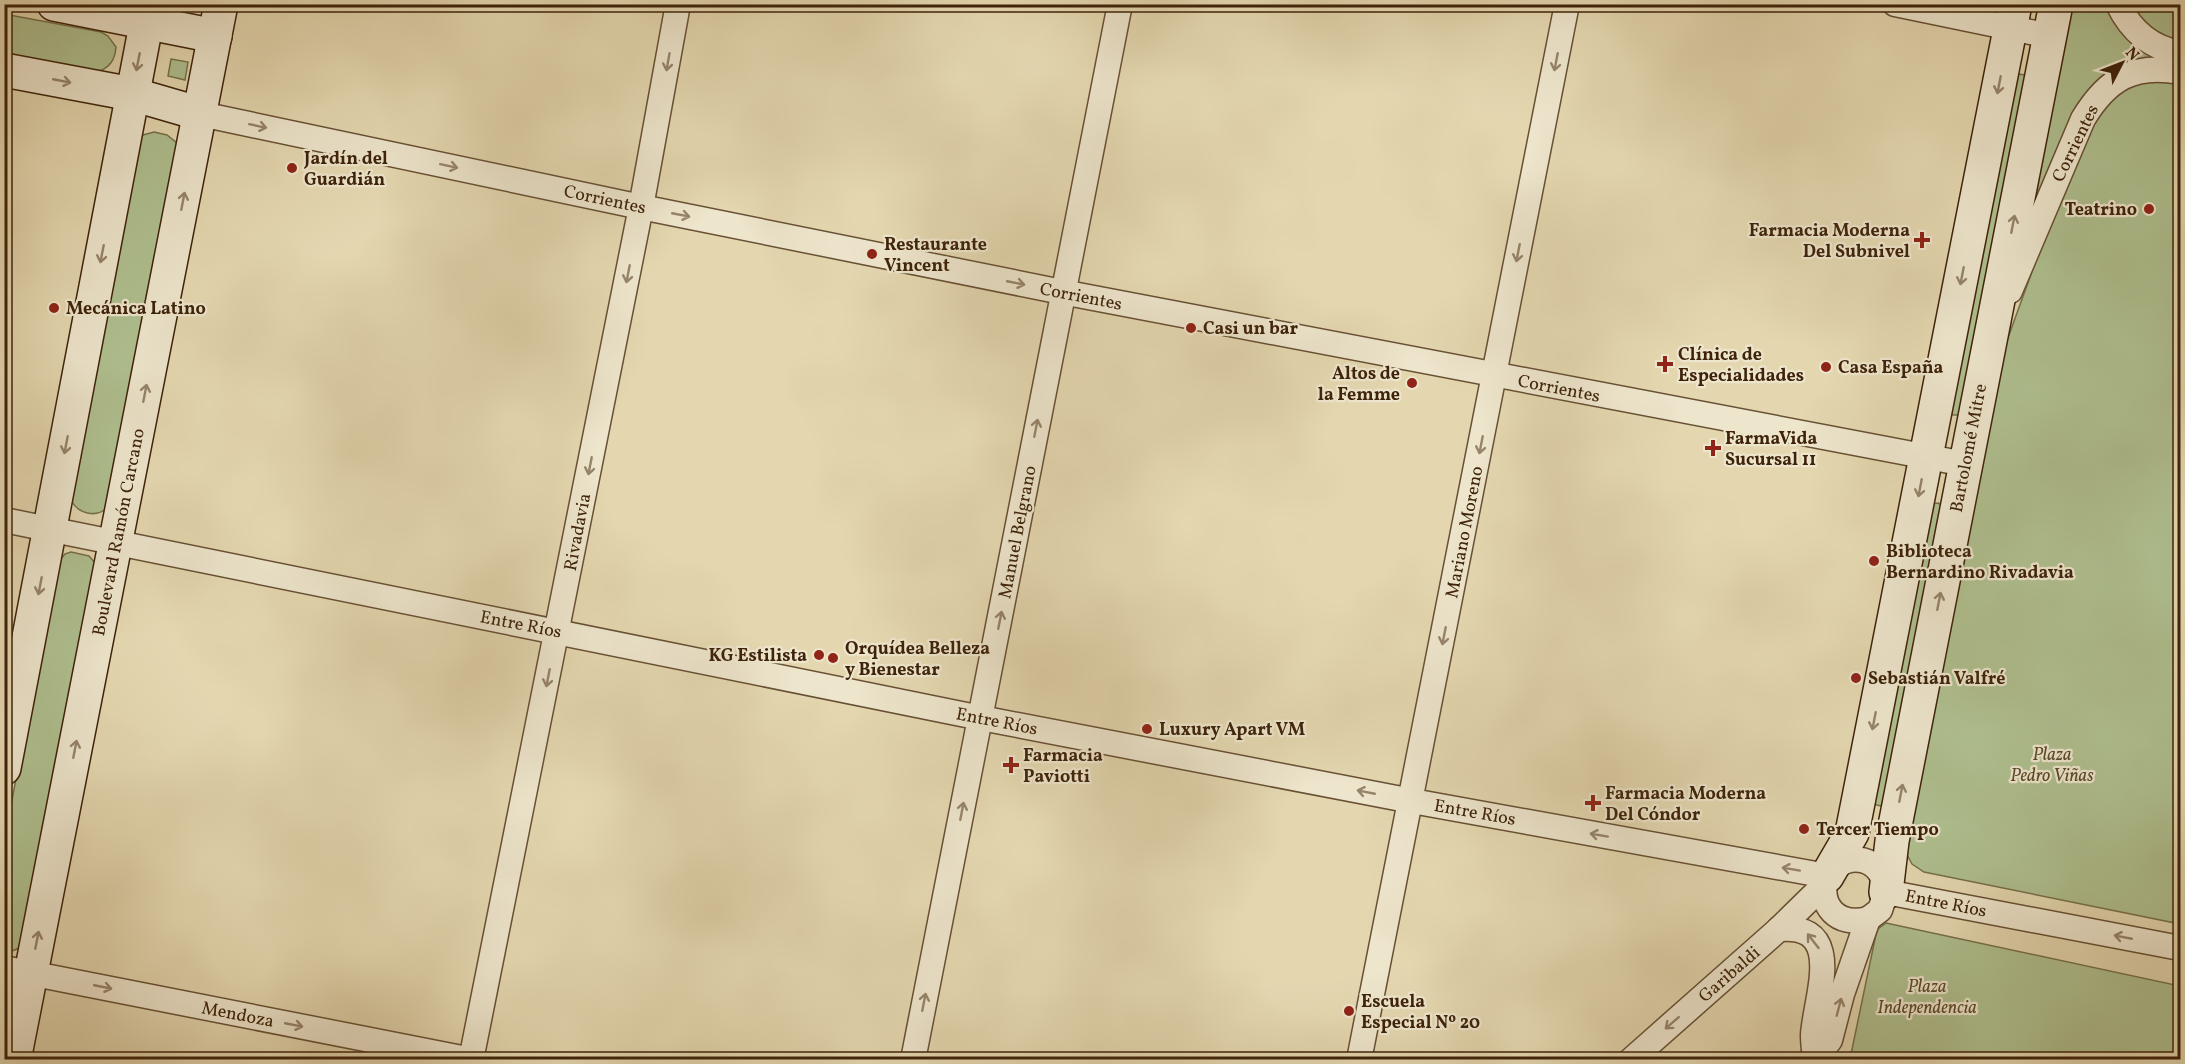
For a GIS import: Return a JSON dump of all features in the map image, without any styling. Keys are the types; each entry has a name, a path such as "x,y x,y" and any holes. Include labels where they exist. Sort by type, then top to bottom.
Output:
{"main road":[{"path":"54,4 218,20"},
{"name":"Bartolomé Mitre","path":"1886,892 1892,841 2056,4"},
{"path":"4,768 148,13"},
{"path":"1826,881 1852,833 2013,16"},
{"name":"Boulevard Ramón Carcano","path":"14,1059 18,971 116,542 218,20"},
{"path":"4,70 132,94 201,114"}],"street":[{"name":"Rivadavia","path":"471,1059 641,207 678,4"},
{"name":"Manuel Belgrano","path":"913,1059 1120,4"},
{"name":"Mariano Moreno","path":"1359,1059 1412,801 1567,4"},
{"path":"1895,4 2013,16 2050,36"},
{"path":"2118,4 2132,27 2144,38 2159,47 2181,53"},
{"name":"Corrientes","path":"1990,340 2083,119 2094,101 2117,80 2133,73 2151,70 2181,72"},
{"name":"Corrientes","path":"201,114 641,207 1062,292 1965,464"},
{"name":"Entre Ríos","path":"4,520 981,718 1826,881 1839,863 1848,860 1862,860 1871,864 1883,876 1886,892 2181,948"},
{"path":"1826,881 1824,895 1832,912 1849,922 1868,919"},
{"name":"Garibaldi","path":"1631,1059 1779,929 1826,881"},
{"name":"Bartolomé Mitre","path":"1815,1059 1830,1040 1842,994 1868,919 1880,910 1886,892"},
{"name":"Bartolomé Mitre","path":"1779,929 1794,928 1805,931 1817,944 1822,954 1821,988 1813,1035 1815,1059"},
{"name":"Mendoza","path":"18,971 471,1059"}],"green space":[{"path":"2071,5 2110,5 2156,55 2155,60 2098,81 2084,97 2077,108 2031,219"},
{"path":"2127,5 2180,5 2180,43 2157,36"},
{"path":"4,14 101,32 108,36 116,47 113,59 106,68 98,72 5,55"},
{"path":"171,59 188,62 185,80 168,76"},
{"path":"2015,75 2026,75 1960,415 1953,415 1951,413"},
{"name":"Plaza Pedro Viñas","path":"2157,80 2180,83 2180,924 1924,872 1912,864 1905,851 2000,360 2051,219 2101,106 2129,84"},
{"path":"154,132 167,135 177,143 107,508 93,514 78,509 71,500 139,139 143,135"},
{"path":"1938,503 1943,506 1887,807 1871,804 1932,504"},
{"path":"71,552 89,556 96,564 22,944 17,949 8,951 5,950 5,836 58,562 65,554"},
{"name":"Plaza Independencia","path":"1886,923 2180,986 2180,1059 1850,1059 1876,934 1878,929"}],"place":[{"name":"Jardín del Guardián","path":"292,168"},
{"name":"Teatrino","path":"2149,209"},
{"name":"Farmacia Moderna Del Subnivel","path":"1922,240"},
{"name":"Restaurante Vincent","path":"872,254"},
{"name":"Mecánica Latino","path":"54,308"},
{"name":"Casi un bar","path":"1191,328"},
{"name":"Clínica de Especialidades","path":"1665,364"},
{"name":"Casa España","path":"1826,367"},
{"name":"Altos de la Femme","path":"1412,383"},
{"name":"FarmaVida Sucursal 11","path":"1713,448"},
{"name":"Biblioteca Bernardino Rivadavia","path":"1874,561"},
{"name":"KG Estilista","path":"819,655"},
{"name":"Orquídea Belleza y Bienestar","path":"833,658"},
{"name":"Sebastián Valfré","path":"1856,678"},
{"name":"Luxury Apart VM","path":"1147,729"},
{"name":"Farmacia Paviotti","path":"1011,765"},
{"name":"Farmacia Moderna Del Cóndor","path":"1593,803"},
{"name":"Tercer Tiempo","path":"1804,829"},
{"name":"Escuela Especial Nº 20","path":"1349,1011"}]}
